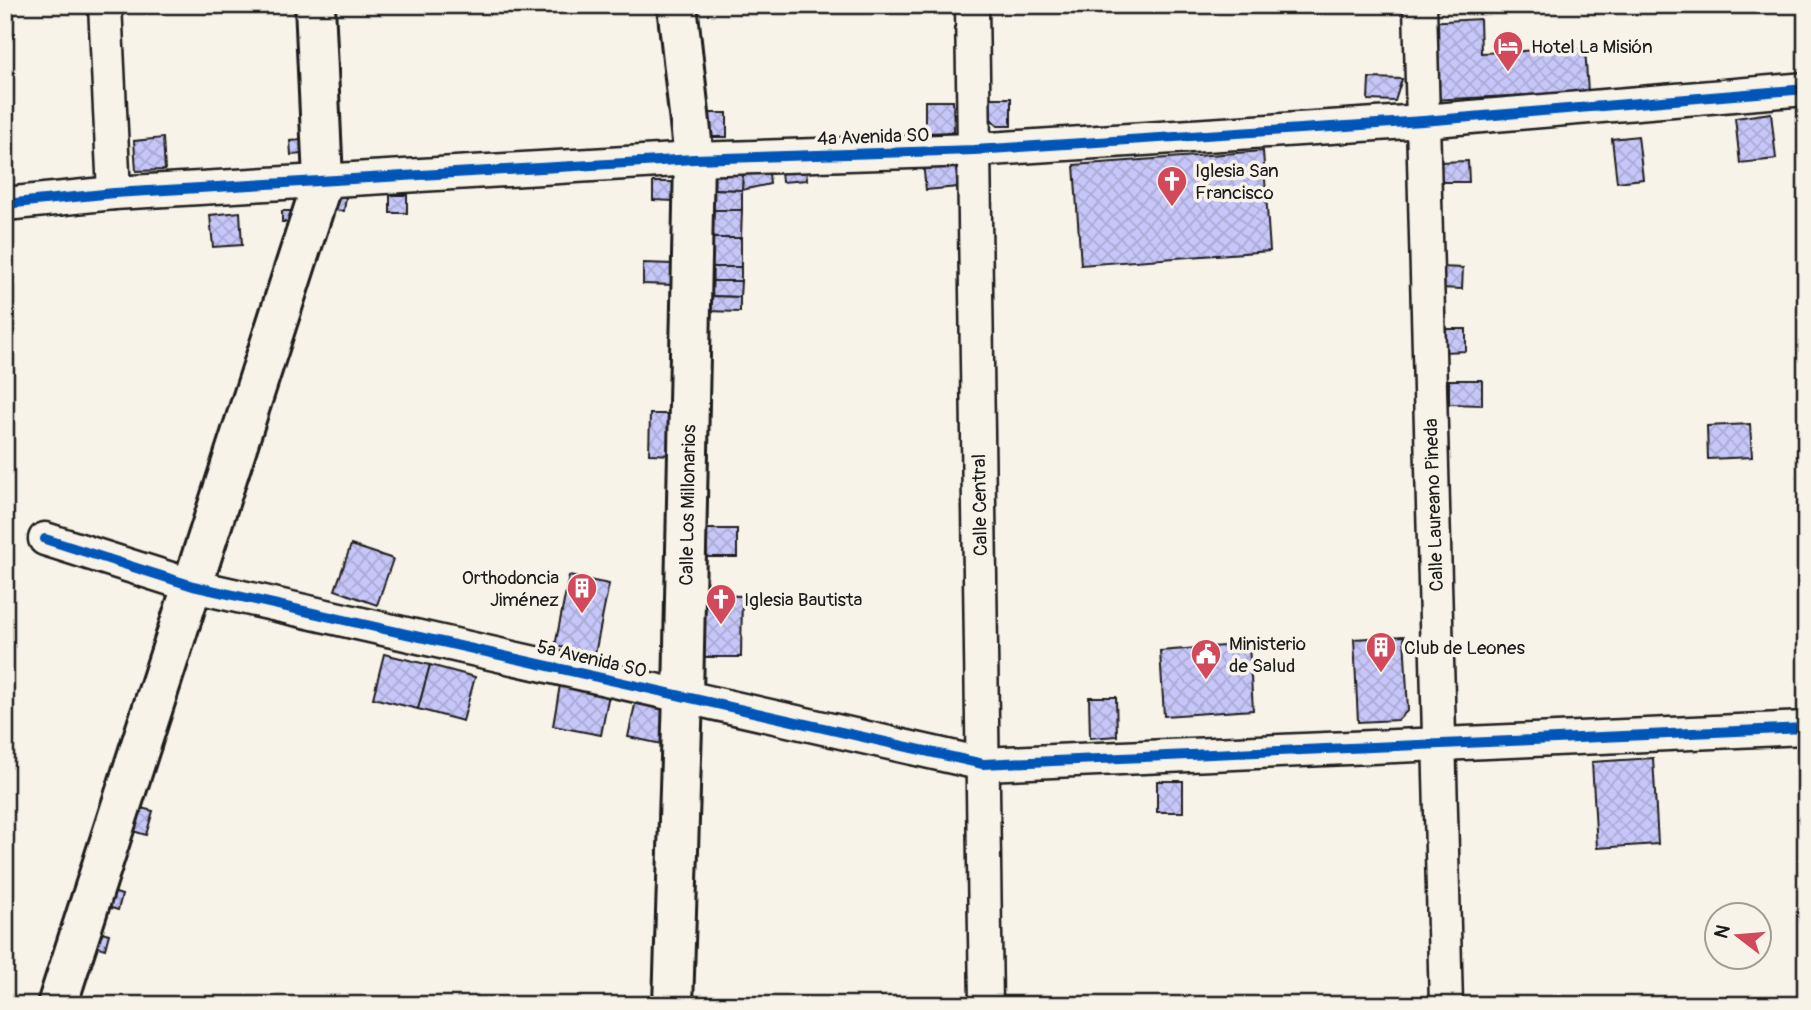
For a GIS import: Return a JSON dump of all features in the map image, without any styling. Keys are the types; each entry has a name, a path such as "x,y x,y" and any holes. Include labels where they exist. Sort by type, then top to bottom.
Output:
{"street":[{"path":"105,5 114,193"},
{"path":"57,1005 324,180 315,5"},
{"name":"Calle Los Millonarios","path":"673,1005 683,696 694,159 677,5"},
{"name":"Calle Central","path":"972,5 986,1005"},
{"name":"Calle Laureano Pineda","path":"1420,5 1446,1005"},
{"name":"4a Avenida SO","path":"5,204 114,193 694,159 974,150 1423,121 1806,89"},
{"name":"5a Avenida SO","path":"45,539 192,586 983,764 1806,728"}],"building":[{"name":"Hotel La Misión","path":"1480,19 1481,53 1585,48 1588,92 1431,100 1427,22"},
{"path":"1369,78 1402,79 1395,101 1368,100"},
{"path":"982,98 1011,98 1011,126 998,126 982,110"},
{"path":"925,101 953,101 954,132 925,133"},
{"path":"710,113 727,113 727,137 709,137"},
{"path":"1771,113 1776,159 1740,163 1735,118"},
{"path":"1638,136 1643,179 1617,182 1612,139"},
{"path":"163,138 165,170 136,171 134,141"},
{"path":"301,140 302,154 291,155 290,141"},
{"name":"Iglesia San Francisco","path":"1263,151 1270,251 1081,265 1074,165"},
{"path":"955,160 958,187 926,190 923,163"},
{"path":"806,161 807,180 782,182 780,162"},
{"path":"1468,161 1469,182 1439,182 1439,162"},
{"path":"768,163 770,184 742,190 743,169"},
{"path":"709,168 743,169 742,190 709,189"},
{"path":"653,182 675,182 674,201 653,200"},
{"path":"709,189 742,190 742,210 708,210"},
{"path":"390,195 407,195 407,213 390,213"},
{"path":"334,196 346,197 344,211 333,210"},
{"path":"708,210 742,210 741,238 708,238"},
{"path":"282,211 292,211 289,222 282,222"},
{"path":"240,212 242,245 213,247 210,215"},
{"path":"708,238 741,238 741,267 707,267"},
{"path":"643,263 673,264 672,285 643,284"},
{"path":"707,267 741,267 741,281 707,281"},
{"path":"1440,267 1463,268 1462,289 1439,288"},
{"path":"707,281 741,281 740,297 707,296"},
{"path":"707,296 740,297 740,312 706,311"},
{"path":"1442,329 1466,329 1466,351 1443,352"},
{"path":"1449,380 1482,380 1482,405 1449,404"},
{"path":"650,414 678,414 677,455 649,454"},
{"path":"1800,422 1806,422 1806,457 1801,458"},
{"path":"1750,424 1752,457 1708,459 1707,426"},
{"path":"706,529 737,529 737,557 705,557"},
{"path":"351,545 393,559 377,605 335,590"},
{"name":"Orthodoncia Jiménez","path":"569,576 609,584 595,654 555,646"},
{"name":"Iglesia Bautista","path":"701,595 742,596 741,657 700,657"},
{"name":"Club de Leones","path":"1404,636 1408,710 1398,720 1358,722 1354,639"},
{"name":"Ministerio de Salud","path":"1249,644 1253,710 1164,716 1160,651"},
{"path":"384,654 430,665 418,709 373,698"},
{"path":"430,665 475,677 463,721 418,709"},
{"path":"560,685 609,694 601,735 553,726"},
{"path":"1089,697 1116,697 1117,736 1090,738"},
{"path":"636,700 671,707 662,744 628,737"},
{"path":"1653,758 1658,844 1597,848 1592,762"},
{"path":"1157,781 1183,781 1183,812 1157,812"},
{"path":"137,807 153,811 146,835 130,830"},
{"path":"106,890 122,895 118,910 101,905"},
{"path":"91,929 109,934 105,949 86,943"}],"cycle path":[{"path":"5,204 114,193 694,159 974,150 1423,121 1806,89"},
{"path":"45,539 193,586 983,764 1806,728"}],"place":[{"name":"Hotel La Misión","path":"1508,73"},
{"name":"Iglesia San Francisco","path":"1172,208"},
{"name":"Orthodoncia Jiménez","path":"582,615"},
{"name":"Iglesia Bautista","path":"721,626"},
{"name":"Club de Leones","path":"1381,674"},
{"name":"Ministerio de Salud","path":"1206,681"}]}
